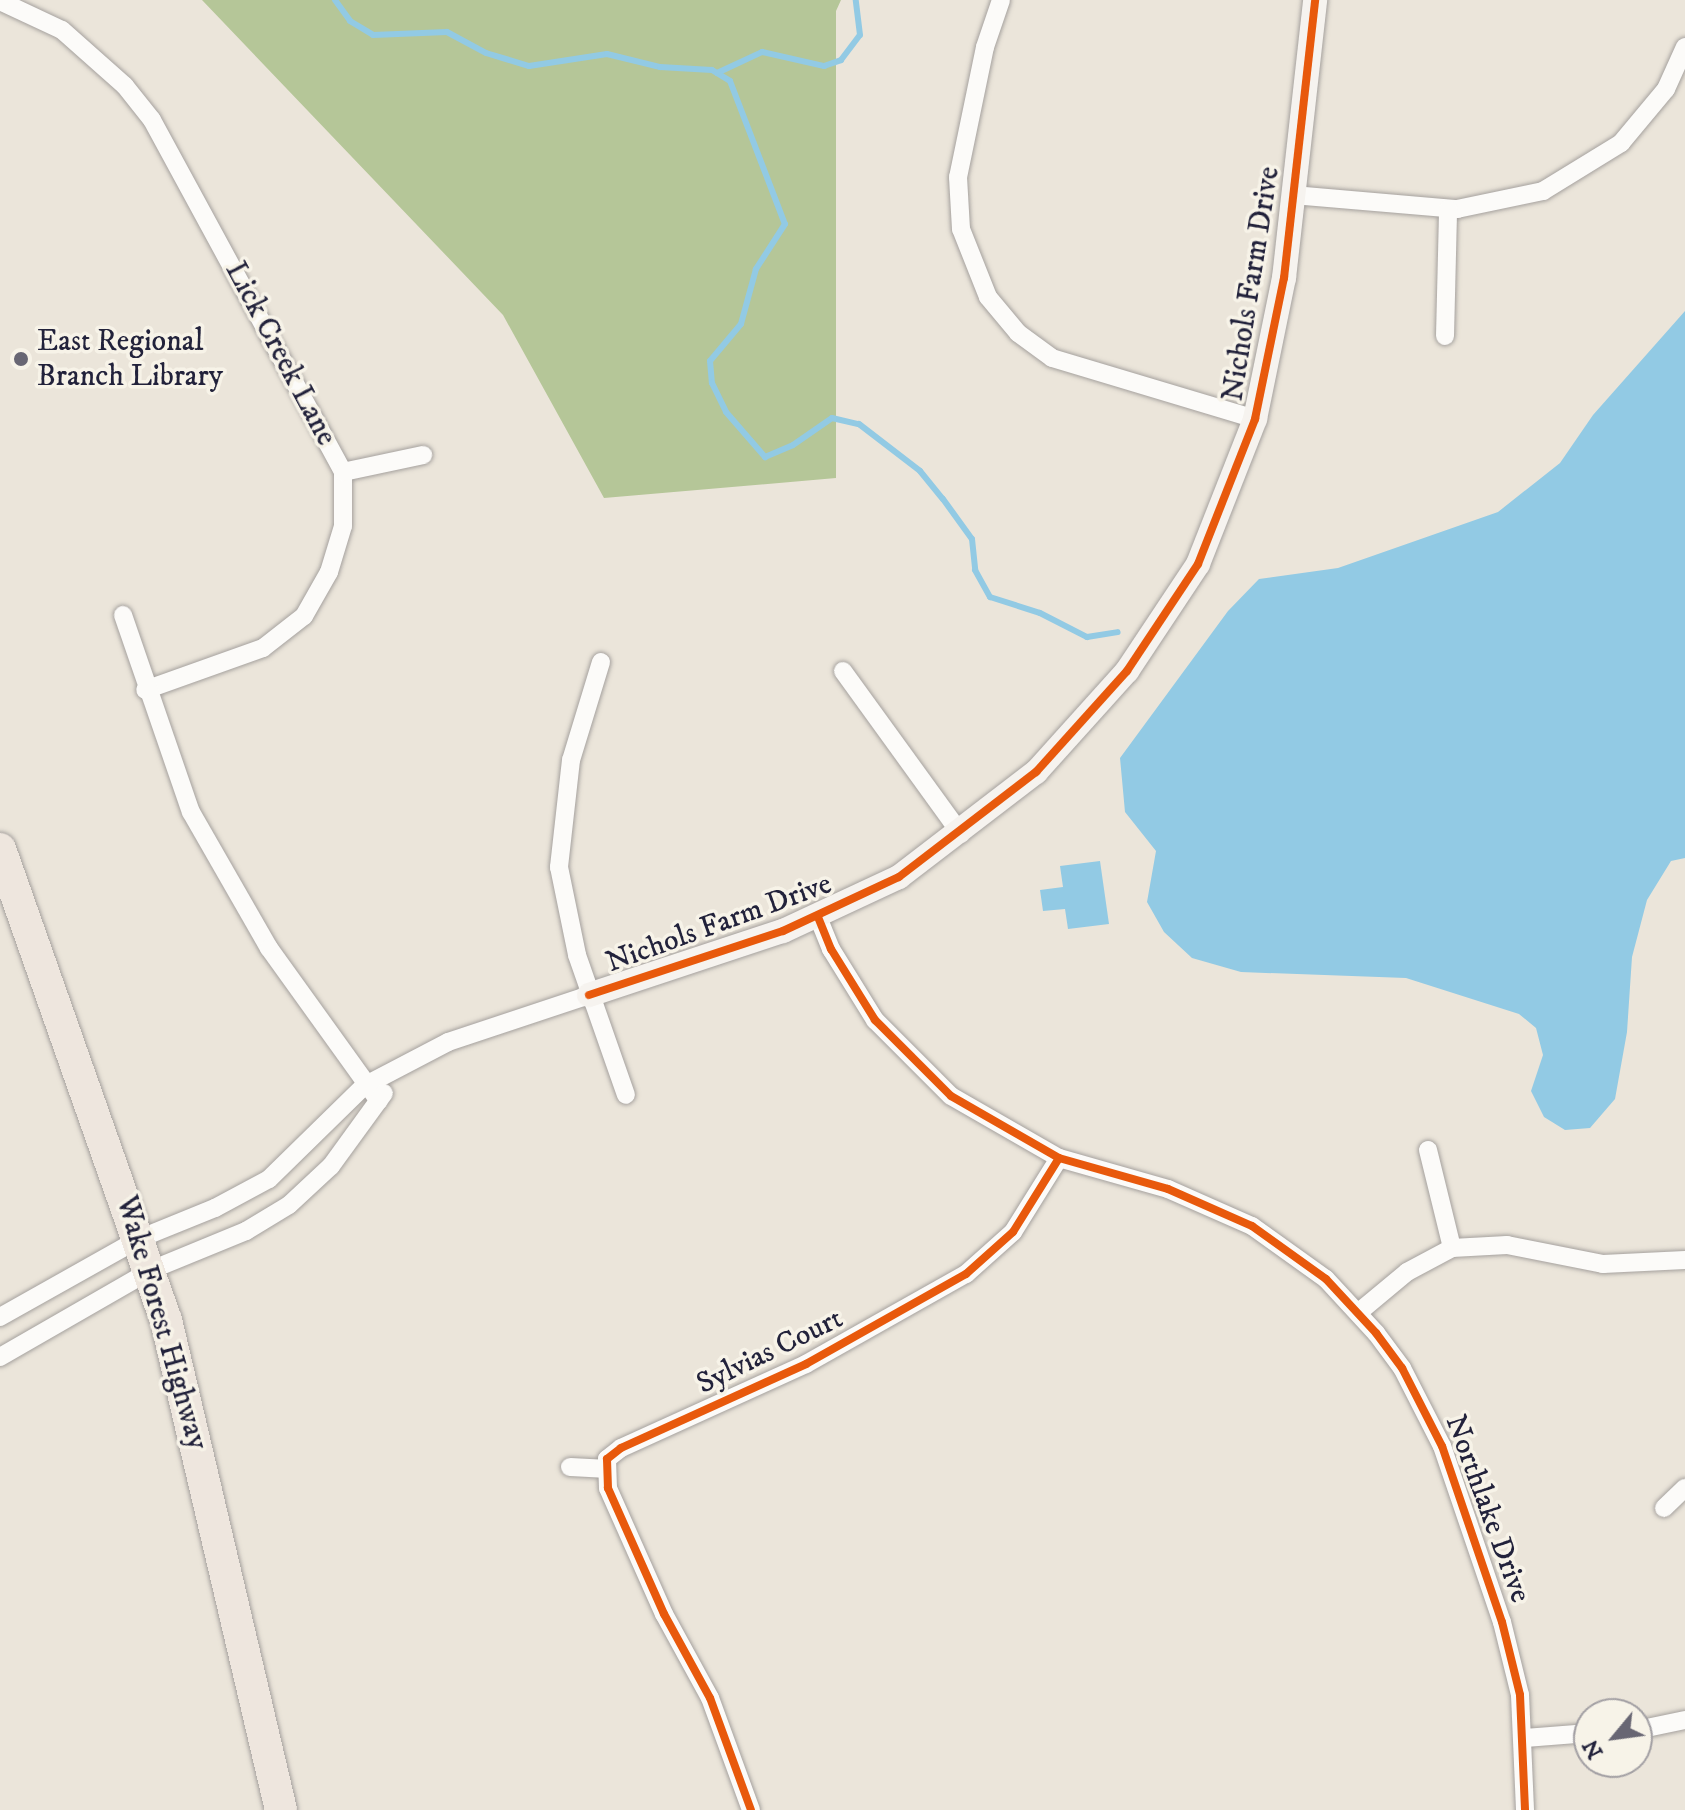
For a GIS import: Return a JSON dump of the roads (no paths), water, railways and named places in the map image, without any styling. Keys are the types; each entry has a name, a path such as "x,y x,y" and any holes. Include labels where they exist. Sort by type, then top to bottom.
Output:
{"highway":[{"name":"Wake Forest Highway","path":"0,849 151,1270 187,1402 281,1810"}],"street":[{"path":"1001,0 985,47 958,177 961,229 988,297 1018,333 1052,358 1255,419"},
{"name":"Nichols Farm Drive","path":"0,1317 141,1238 215,1208 269,1179 364,1086 399,1071 448,1042 818,917 899,877 961,834 1060,749 1142,650 1198,564 1255,419 1273,340 1315,0"},
{"name":"Lick Creek Lane","path":"0,1 62,30 125,86 152,120 343,472 343,526 329,572 304,616 263,648 145,690"},
{"path":"1293,195 1448,209 1515,199 1593,164 1648,115 1685,47"},
{"path":"1445,336 1448,209"},
{"path":"343,472 423,455"},
{"path":"123,615 145,690 191,812 269,948 364,1086 379,1101"},
{"path":"601,662 571,760 559,836 562,894 589,995 626,1095"},
{"path":"843,671 961,834"},
{"name":"Northlake Drive","path":"818,917 853,988 919,1068 980,1117 1059,1158 1168,1189 1252,1226 1326,1279 1359,1312 1402,1368 1442,1446 1512,1655 1525,1738 1525,1810"},
{"name":"Nichols Farm Drive","path":"0,1357 151,1270 246,1231 289,1205 331,1166 399,1071"},
{"path":"1428,1150 1452,1248"},
{"name":"Sylvias Court","path":"604,1469 621,1448 783,1376 966,1274 1013,1232 1059,1158"},
{"path":"1359,1312 1407,1272 1452,1248 1507,1245 1603,1264 1685,1260"},
{"path":"570,1467 604,1469 664,1614 713,1709 751,1810"},
{"path":"1664,1508 1685,1488"},
{"path":"1653,1727 1685,1720"},
{"path":"1525,1738 1573,1734"}],"water":[{"path":"1685,311 1685,858 1671,861 1647,900 1632,957 1627,1032 1615,1099 1590,1128 1565,1130 1544,1117 1531,1091 1543,1055 1536,1028 1519,1014 1406,978 1241,972 1192,958 1164,932 1147,902 1156,851 1125,812 1120,758 1228,611 1259,579 1338,568 1498,512 1560,463 1593,415"},
{"path":"1100,861 1109,924 1068,929 1065,909 1043,911 1040,890 1063,887 1060,866"}],"waterway":[{"path":"335,0 350,21 373,35 447,32 486,53 529,66 607,54 660,67 712,70 730,81 785,224 756,269 741,324 710,361 712,383 726,412 765,457 793,445 832,418 859,424 920,471 943,499 972,539 975,570 990,597 1040,613 1087,637 1118,632"},
{"path":"717,73 762,52 824,66 841,60 860,35 856,0"}],"place":[{"name":"East Regional Branch Library","path":"21,359"}]}
